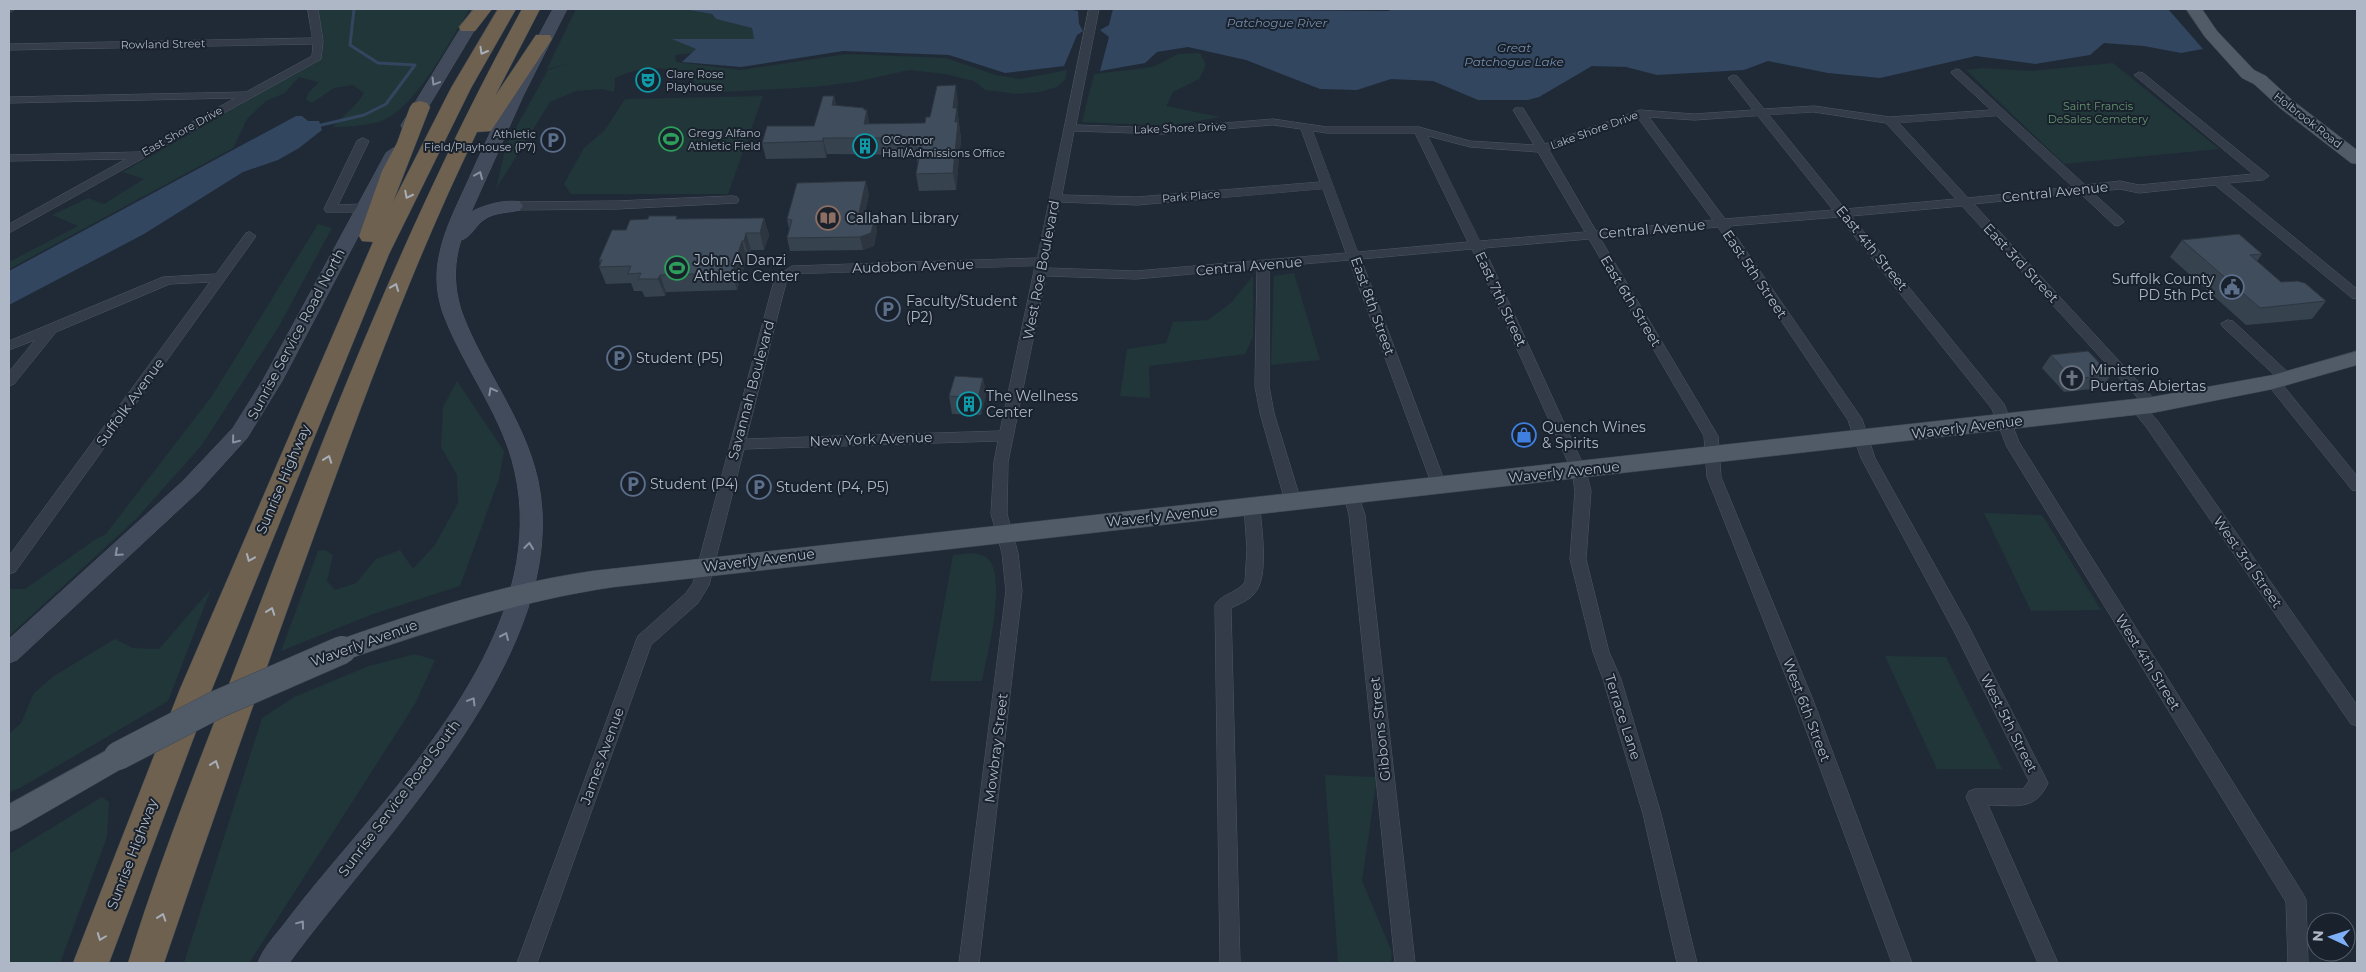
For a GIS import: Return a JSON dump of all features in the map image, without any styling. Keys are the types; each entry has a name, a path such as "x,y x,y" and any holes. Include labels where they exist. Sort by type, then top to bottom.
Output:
{"highway":[{"path":"468,27 481,9"},
{"name":"Sunrise Highway","path":"91,963 196,689 378,254 461,88 507,9"},
{"path":"146,963 227,731 346,410 420,228 482,99 531,9"},
{"path":"420,228 520,71 543,39"},
{"path":"316,400 352,284 393,171 407,143 420,107"}],"main road":[{"name":"Sunrise Service Road South","path":"272,963 443,745 485,678 512,620 521,593 527,568 531,529 530,491 527,474 513,431 454,318 446,283 448,254 469,199 543,39 560,9"},
{"name":"Holbrook Road","path":"2194,9 2225,50 2248,74 2260,80 2286,104 2357,159"},
{"name":"Holbrook Road","path":"2203,9 2224,38 2258,74 2260,80"},
{"name":"Sunrise Service Road North","path":"9,653 191,486 240,433 272,381 362,208 468,27"},
{"path":"469,199 481,203 514,206"},
{"path":"448,254 467,224 475,216 493,209 514,206"},
{"name":"Waverly Avenue","path":"9,819 170,728 263,684 342,650 420,622 521,593 579,582 1004,532 1862,440 2145,406 2280,381 2357,358"}],"street":[{"name":"West Roe Boulevard","path":"1004,532 999,514 998,485 1006,436 1026,348 1094,9"},
{"path":"314,11 318,41"},
{"name":"Rowland Street","path":"9,47 318,41"},
{"name":"East Shore Drive","path":"9,229 15,222 139,156 317,57 318,41"},
{"path":"1956,72 1998,113 2118,222"},
{"name":"Central Avenue","path":"1041,267 1136,276 1964,202 2120,185 2139,189 2264,176 2138,75"},
{"name":"East 4th Street","path":"1733,78 1996,403 2004,423"},
{"path":"9,100 247,95"},
{"name":"Lake Shore Drive","path":"1070,128 1164,131 1273,122 1306,128 1419,130 1470,144 1542,149 1640,113 1694,118 1814,109 1890,120 1998,113"},
{"name":"East 6th Street","path":"1519,110 1711,436 1712,456"},
{"name":"East 5th Street","path":"1640,113 1721,223 1854,419 1862,440"},
{"name":"East 3rd Street","path":"1890,120 2145,406"},
{"name":"East 8th Street","path":"1306,128 1439,485"},
{"name":"East 7th Street","path":"1419,130 1476,245 1579,470"},
{"path":"362,208 330,209 363,141"},
{"path":"9,158 139,156"},
{"path":"2218,181 2357,295"},
{"name":"Park Place","path":"1055,198 1136,201 1327,185"},
{"path":"514,206 617,205 733,200"},
{"name":"Suffolk Avenue","path":"9,568 250,236"},
{"path":"1263,265 1262,386 1267,412 1294,501"},
{"name":"Audobon Avenue","path":"786,272 792,270 1041,267"},
{"name":"Savannah Boulevard","path":"704,567 781,277 786,272"},
{"path":"9,346 168,280 220,278"},
{"path":"2228,324 2280,381 2357,486"},
{"path":"9,381 51,330"},
{"name":"West 3rd Street","path":"2145,406 2149,420 2357,719"},
{"name":"West 4th Street","path":"2004,423 2012,443 2296,900 2298,963"},
{"name":"New York Avenue","path":"737,444 1006,436"},
{"name":"West 5th Street","path":"1862,440 1868,458 1962,630 2039,783 2026,797 1975,798 2048,963"},
{"name":"West 6th Street","path":"1712,456 1714,477 1804,700 1902,963"},
{"name":"Terrace Lane","path":"1579,470 1583,491 1578,559 1580,569 1600,652 1614,687 1652,814 1687,963"},
{"name":"Gibbons Street","path":"1352,495 1357,515 1405,963"},
{"path":"1230,963 1223,605 1252,587 1254,571 1252,506"},
{"name":"Mowbray Street","path":"969,963 1014,591 1010,553 1004,532"},
{"name":"James Avenue","path":"527,963 644,641 692,598 701,584 704,567"}],"green space":[{"path":"318,9 470,9 442,56 419,89 393,115 379,122 333,127 357,103 364,93 353,85 334,88 312,103 306,100 308,93 319,82 299,77 285,93 266,101 247,119 233,148 9,269 9,262 78,226 52,215 88,198 104,204 144,179 123,172 320,59"},
{"path":"576,9 689,10 712,14 716,19 752,28 755,39 674,39 696,49 692,53 675,55 676,62 740,70 847,54 946,58 996,75 1020,79 1067,70 1065,80 1057,87 1040,92 1018,94 985,90 974,81 945,74 909,70 855,82 814,87 702,93 694,90 694,81 690,72 661,68 644,69 615,78 614,92 602,89 576,91 550,102 496,189 506,146 548,70 568,64 547,69"},
{"path":"1200,53 1206,65 1199,79 1173,92 1166,106 1220,117 1169,126 1082,122 1094,74 1146,68 1155,66 1178,54"},
{"name":"Saint Francis DeSales Cemetery","path":"2113,63 2219,149 2064,164 1966,70 1983,68 2032,71"},
{"name":"Gregg Alfano Athletic Field","path":"763,96 728,194 571,194 564,184 584,148 605,130 625,99"},
{"path":"318,224 332,228 278,328 201,446 136,519 9,636 9,589 25,589 96,539 105,535 212,396"},
{"path":"1294,273 1320,360 1271,365 1274,276"},
{"path":"1253,276 1253,337 1245,354 1149,366 1150,398 1120,396 1127,349 1166,343 1173,322 1208,320 1231,303"},
{"path":"457,381 504,451 499,479 460,586 373,614 281,651 318,551 325,550 333,555 327,581 335,590 356,583 376,559 400,550 413,569 435,545 458,503 457,475 441,447 443,407"},
{"path":"1984,513 2042,515 2101,610 2031,611"},
{"path":"972,553 987,558 993,567 996,581 994,616 982,681 930,681 953,555"},
{"path":"211,589 168,701 20,788 9,792 9,734 21,723 34,693 54,676 115,639 133,648 159,649"},
{"path":"415,654 435,660 415,704 249,963 184,963 262,718 294,697 369,666"},
{"path":"1885,656 1946,657 2002,769 1937,769"},
{"path":"1325,775 1377,777 1362,881 1392,952 1391,963 1338,963"},
{"path":"102,797 109,802 107,837 60,963 9,963 9,854"}],"water":[{"path":"651,9 1067,9 1078,11 1079,24 1083,31 1077,35 1064,66 1005,73 949,55 843,51 741,67 682,62 696,49 672,39 754,39 752,28 716,19 712,14 689,10"},
{"name":"Great Patchogue Lake","path":"1113,9 1388,11 1394,9 2168,9 2203,49 2181,53 2144,46 2104,43 2090,55 2035,64 1976,56 1880,78 1828,73 1768,61 1744,70 1657,75 1626,67 1592,66 1539,97 1528,100 1478,100 1433,81 1391,79 1357,90 1320,89 1246,60 1188,47 1157,52 1145,63 1100,71 1109,37 1100,30 1109,25"},
{"path":"296,116 302,116 308,121 319,121 322,130 299,148 278,160 243,172 144,234 9,305 9,271"}],"building":[{"path":"956,85 953,108 957,108 955,122 958,122 953,173 916,174 921,147 915,148 916,138 823,138 823,141 762,143 767,126 814,126 823,96 834,96 832,105 864,108 864,110 867,110 864,124 925,123 926,117 930,117 937,86"},
{"path":"866,181 858,217 875,217 871,233 860,237 787,238 792,220 787,219 797,183"},
{"name":"John A Danzi Athletic Center","path":"649,216 677,216 676,219 764,218 760,233 746,233 732,273 660,275 658,279 638,279 641,273 628,274 631,266 599,267 602,260 599,260 612,230 626,230 630,220 648,219"},
{"path":"2239,234 2262,254 2250,255 2281,282 2297,281 2305,283 2326,301 2260,308 2182,240"},
{"path":"2088,351 2111,375 2072,379 2051,355"},
{"path":"955,376 983,378 978,398 949,396"}],"waterway":[{"path":"317,126 364,115 386,104 415,65 378,63 350,45 354,9"}],"place":[{"name":"Clare Rose Playhouse","path":"648,80"},
{"name":"Gregg Alfano Athletic Field","path":"671,139"},
{"name":"Athletic Field/Playhouse (P7)","path":"553,140"},
{"name":"O'Connor Hall/Admissions Office","path":"865,146"},
{"name":"Callahan Library","path":"828,218"},
{"name":"John A Danzi Athletic Center","path":"677,268"},
{"name":"Suffolk County PD 5th Pct","path":"2232,287"},
{"name":"Faculty/Student (P2)","path":"888,309"},
{"name":"Student (P5)","path":"619,358"},
{"name":"Ministerio Puertas Abiertas","path":"2072,378"},
{"name":"The Wellness Center","path":"969,404"},
{"name":"Quench Wines & Spirits","path":"1524,435"},
{"name":"Student (P4)","path":"633,484"},
{"name":"Student (P4, P5)","path":"759,487"}],"water label":[{"name":"Patchogue River","path":"1277,22"}]}
